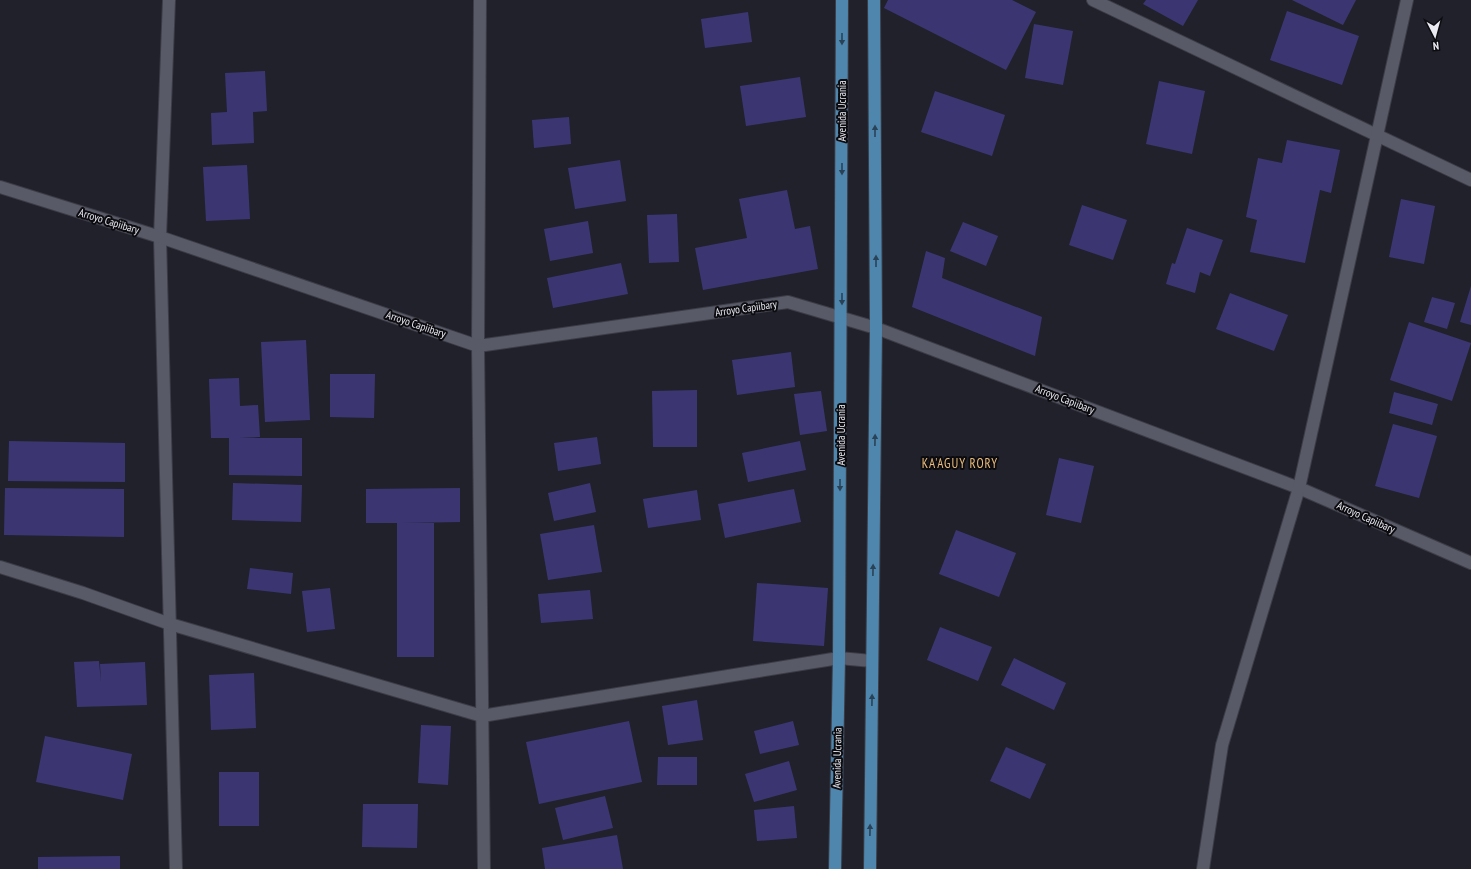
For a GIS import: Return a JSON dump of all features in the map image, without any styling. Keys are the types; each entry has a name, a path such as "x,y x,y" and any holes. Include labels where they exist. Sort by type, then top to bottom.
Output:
{"main road":[{"name":"Avenida Ucrania","path":"835,869 839,658 842,318 842,0"},
{"path":"870,869 876,328 874,0"}],"street":[{"path":"169,0 160,237 176,869"},
{"path":"480,0 478,346 484,869"},
{"path":"1093,0 1471,180"},
{"path":"1203,869 1222,745 1299,488 1407,0"},
{"name":"Arroyo Capiibary","path":"0,187 160,237 478,346 788,302 876,328 1299,488 1471,563"},
{"path":"0,567 83,593 170,624 482,716 839,658 872,661"}],"building":[{"path":"888,0 1012,0 1036,12 1006,70 884,8"},
{"path":"1146,0 1198,0 1183,26 1143,4"},
{"path":"1292,0 1356,0 1343,25"},
{"path":"1287,11 1359,36 1342,85 1270,60"},
{"path":"748,12 752,42 705,48 701,19"},
{"path":"1034,24 1073,31 1063,85 1025,78"},
{"path":"265,71 267,111 253,112 254,143 212,145 211,113 227,112 225,73"},
{"path":"800,77 806,117 746,126 740,86"},
{"path":"1159,81 1205,91 1192,154 1146,144"},
{"path":"935,91 1005,115 992,156 921,132"},
{"path":"569,117 571,144 534,148 532,120"},
{"path":"1287,140 1340,150 1331,193 1320,190 1305,263 1250,252 1257,220 1246,217 1258,158 1282,163"},
{"path":"620,160 626,201 575,209 568,168"},
{"path":"247,165 250,219 206,221 203,167"},
{"path":"787,190 795,229 810,226 818,269 703,290 695,248 747,238 739,199"},
{"path":"1401,199 1435,206 1424,264 1389,257"},
{"path":"1082,205 1127,220 1113,260 1069,245"},
{"path":"677,214 679,262 649,263 647,215"},
{"path":"588,221 593,253 550,261 544,229"},
{"path":"963,222 998,236 986,266 950,251"},
{"path":"1187,228 1223,240 1210,276 1200,272 1195,293 1166,284 1172,263 1175,264"},
{"path":"926,251 945,258 942,278 1042,317 1035,356 912,307"},
{"path":"621,263 628,294 553,308 547,278"},
{"path":"1471,286 1471,325 1460,322"},
{"path":"1230,293 1288,315 1274,351 1216,329"},
{"path":"1432,297 1455,303 1447,329 1424,322"},
{"path":"1409,322 1471,343 1452,401 1390,380"},
{"path":"306,340 310,420 265,422 261,342"},
{"path":"791,352 795,387 737,395 732,360"},
{"path":"330,374 375,374 374,418 330,417"},
{"path":"239,378 240,406 258,405 260,437 239,438 302,438 302,476 229,475 229,438 211,438 209,379"},
{"path":"697,390 697,447 653,447 652,391"},
{"path":"821,391 827,431 800,435 794,394"},
{"path":"1394,392 1438,404 1432,425 1389,413"},
{"path":"1393,424 1437,436 1419,498 1375,486"},
{"path":"597,437 601,464 558,471 554,443"},
{"path":"9,441 125,443 125,482 8,481"},
{"path":"800,441 806,470 748,482 742,453"},
{"path":"1059,458 1094,466 1081,523 1046,515"},
{"path":"233,483 302,485 301,522 232,520"},
{"path":"590,483 596,512 554,521 548,493"},
{"path":"5,488 124,489 124,537 4,535"},
{"path":"460,488 460,522 403,523 434,523 434,657 397,657 397,523 366,523 366,489"},
{"path":"794,489 801,522 725,538 718,504"},
{"path":"697,490 701,520 648,528 643,499"},
{"path":"594,525 602,572 548,580 540,534"},
{"path":"956,530 1016,553 999,597 939,574"},
{"path":"250,568 293,573 291,594 247,589"},
{"path":"757,583 828,588 824,646 753,641"},
{"path":"330,588 335,629 307,632 302,591"},
{"path":"590,590 593,619 541,623 538,594"},
{"path":"940,627 992,647 978,681 927,660"},
{"path":"1014,658 1066,683 1054,710 1001,685"},
{"path":"99,661 101,683 100,664 145,662 147,705 77,707 74,662"},
{"path":"254,673 256,728 211,730 209,675"},
{"path":"697,700 703,740 668,745 662,706"},
{"path":"629,721 642,782 539,804 526,742"},
{"path":"793,721 799,745 760,754 754,731"},
{"path":"421,725 451,726 448,785 418,783"},
{"path":"45,736 132,754 123,800 36,782"},
{"path":"1006,747 1046,764 1030,799 990,781"},
{"path":"658,757 697,757 697,785 657,785"},
{"path":"789,761 797,790 754,802 745,774"},
{"path":"219,772 259,772 259,826 219,826"},
{"path":"605,796 613,828 563,840 555,808"},
{"path":"363,804 418,804 417,848 362,847"},
{"path":"794,806 797,838 757,841 754,810"},
{"path":"617,835 623,869 545,869 542,848"},
{"path":"120,856 120,869 38,869 38,857"}],"district":[{"name":"KA'AGUY RORY","path":"960,463"}]}
